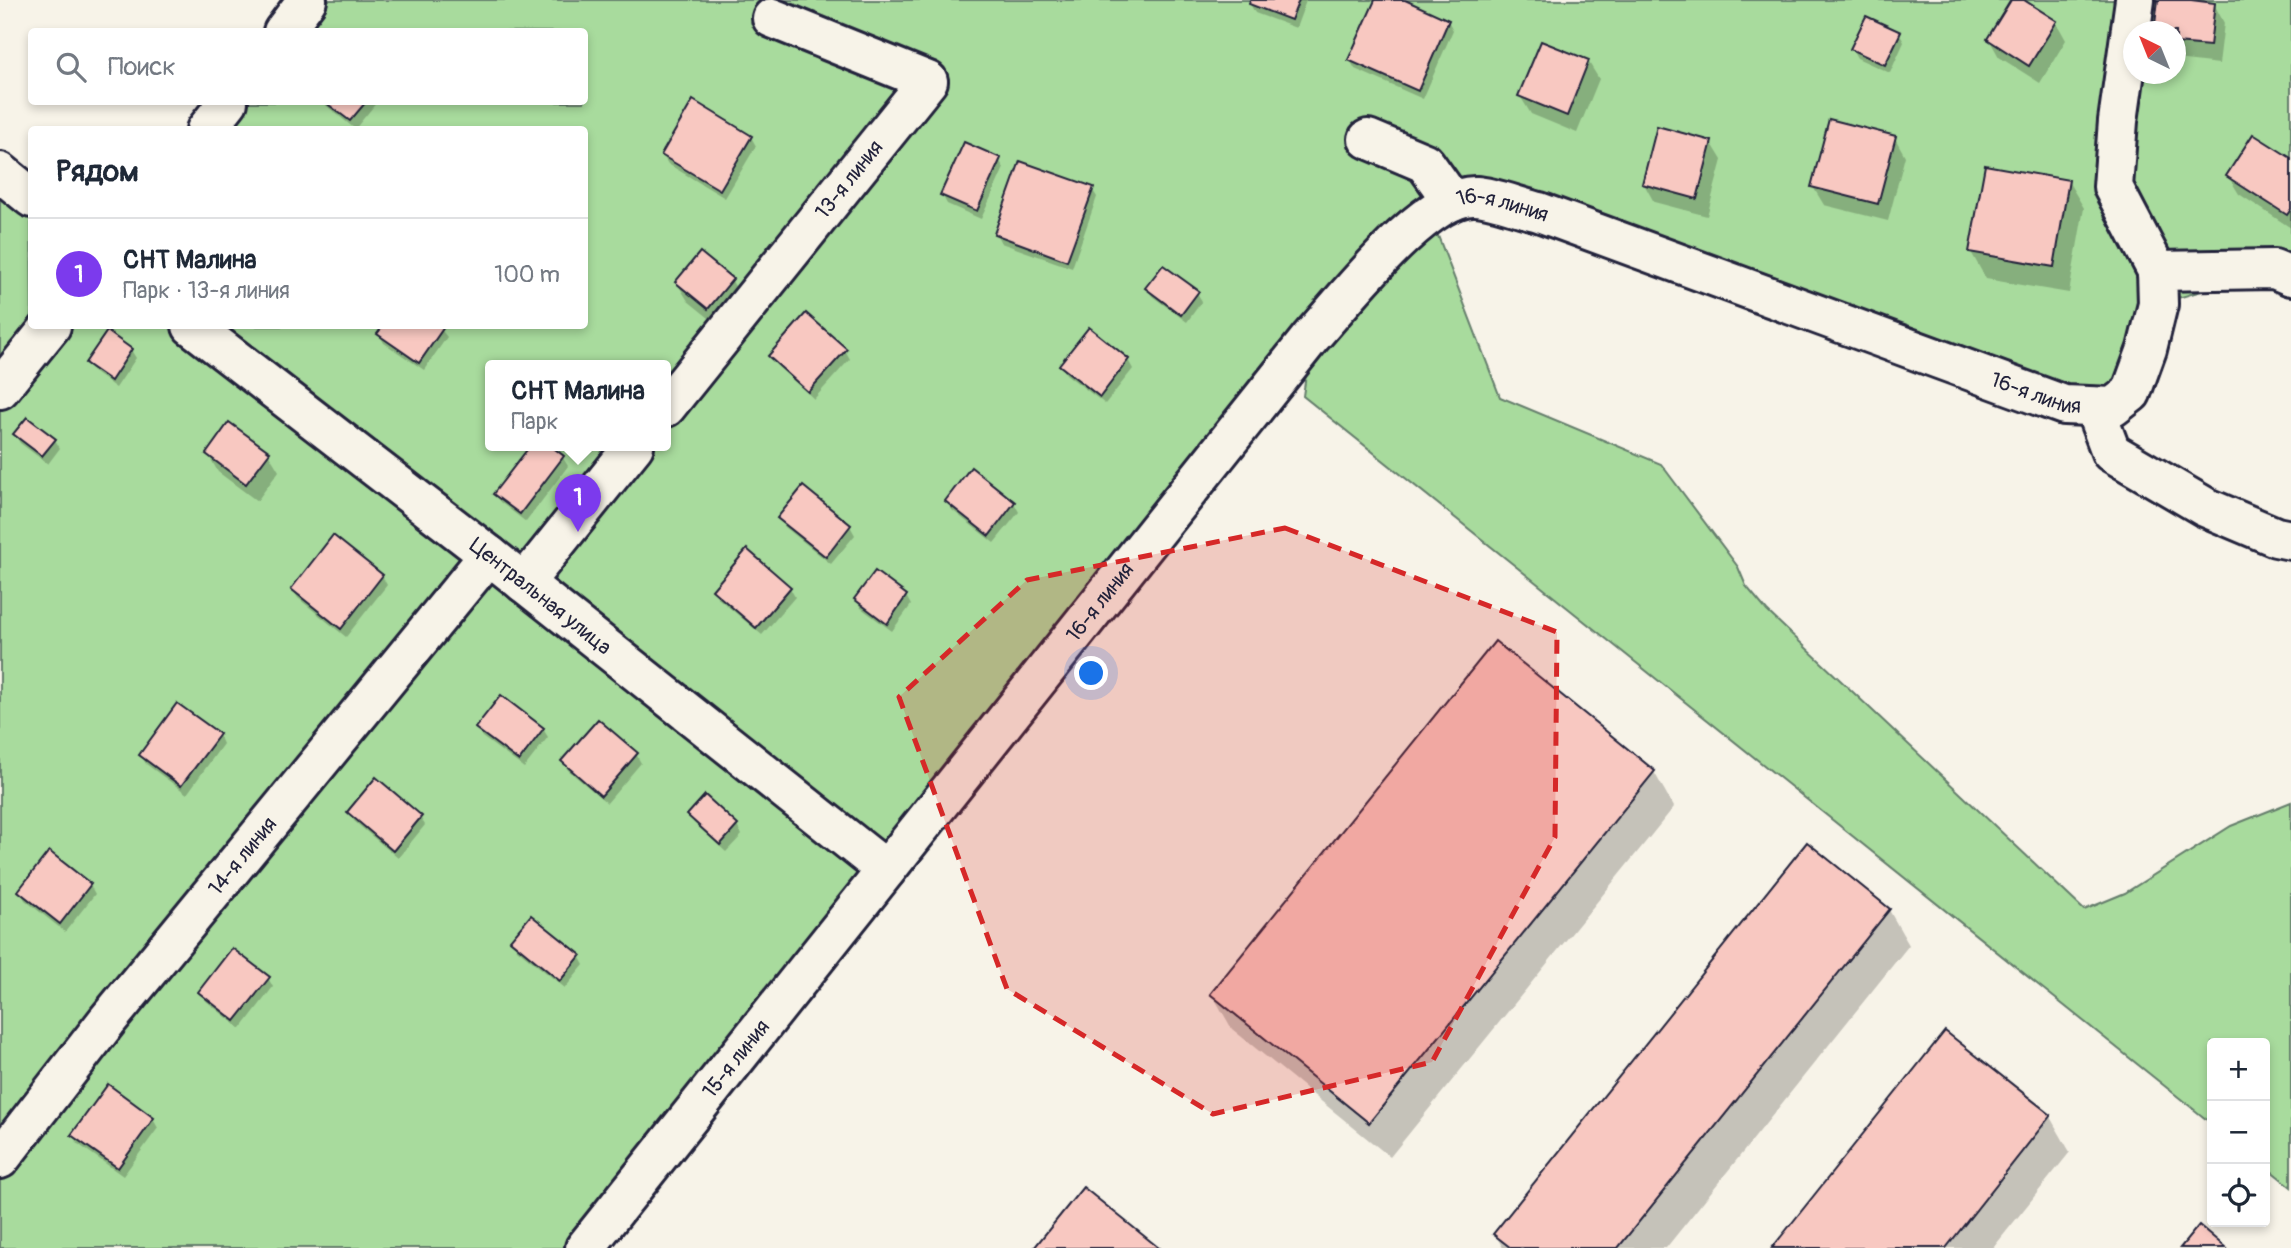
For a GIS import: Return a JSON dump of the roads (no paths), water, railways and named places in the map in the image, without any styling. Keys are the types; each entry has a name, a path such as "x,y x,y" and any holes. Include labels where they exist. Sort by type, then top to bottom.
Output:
{"street":[{"path":"286,28 307,0"},
{"path":"2135,0 2118,121 2113,187 2157,271 2274,269 2291,276"},
{"name":"13-я линия","path":"671,401 928,81 772,18"},
{"path":"209,126 226,105"},
{"path":"1368,139 1424,163 1452,201"},
{"path":"0,172 28,195"},
{"name":"16-я линия","path":"886,870 1311,337 1406,233 1452,201 1475,196 1539,212 2064,405 2113,407 2131,393 2147,349 2158,304 2157,271"},
{"path":"0,388 49,329"},
{"name":"Центральная улица","path":"196,329 489,555 886,870"},
{"path":"2094,407 2111,452 2205,507 2276,537 2291,540"},
{"path":"524,583 630,451"},
{"name":"14-я линия","path":"0,1159 107,1021 489,555"},
{"name":"15-я линия","path":"585,1248 886,870"}],"place":[{"name":"СНТ Малина","path":"578,532"}]}
